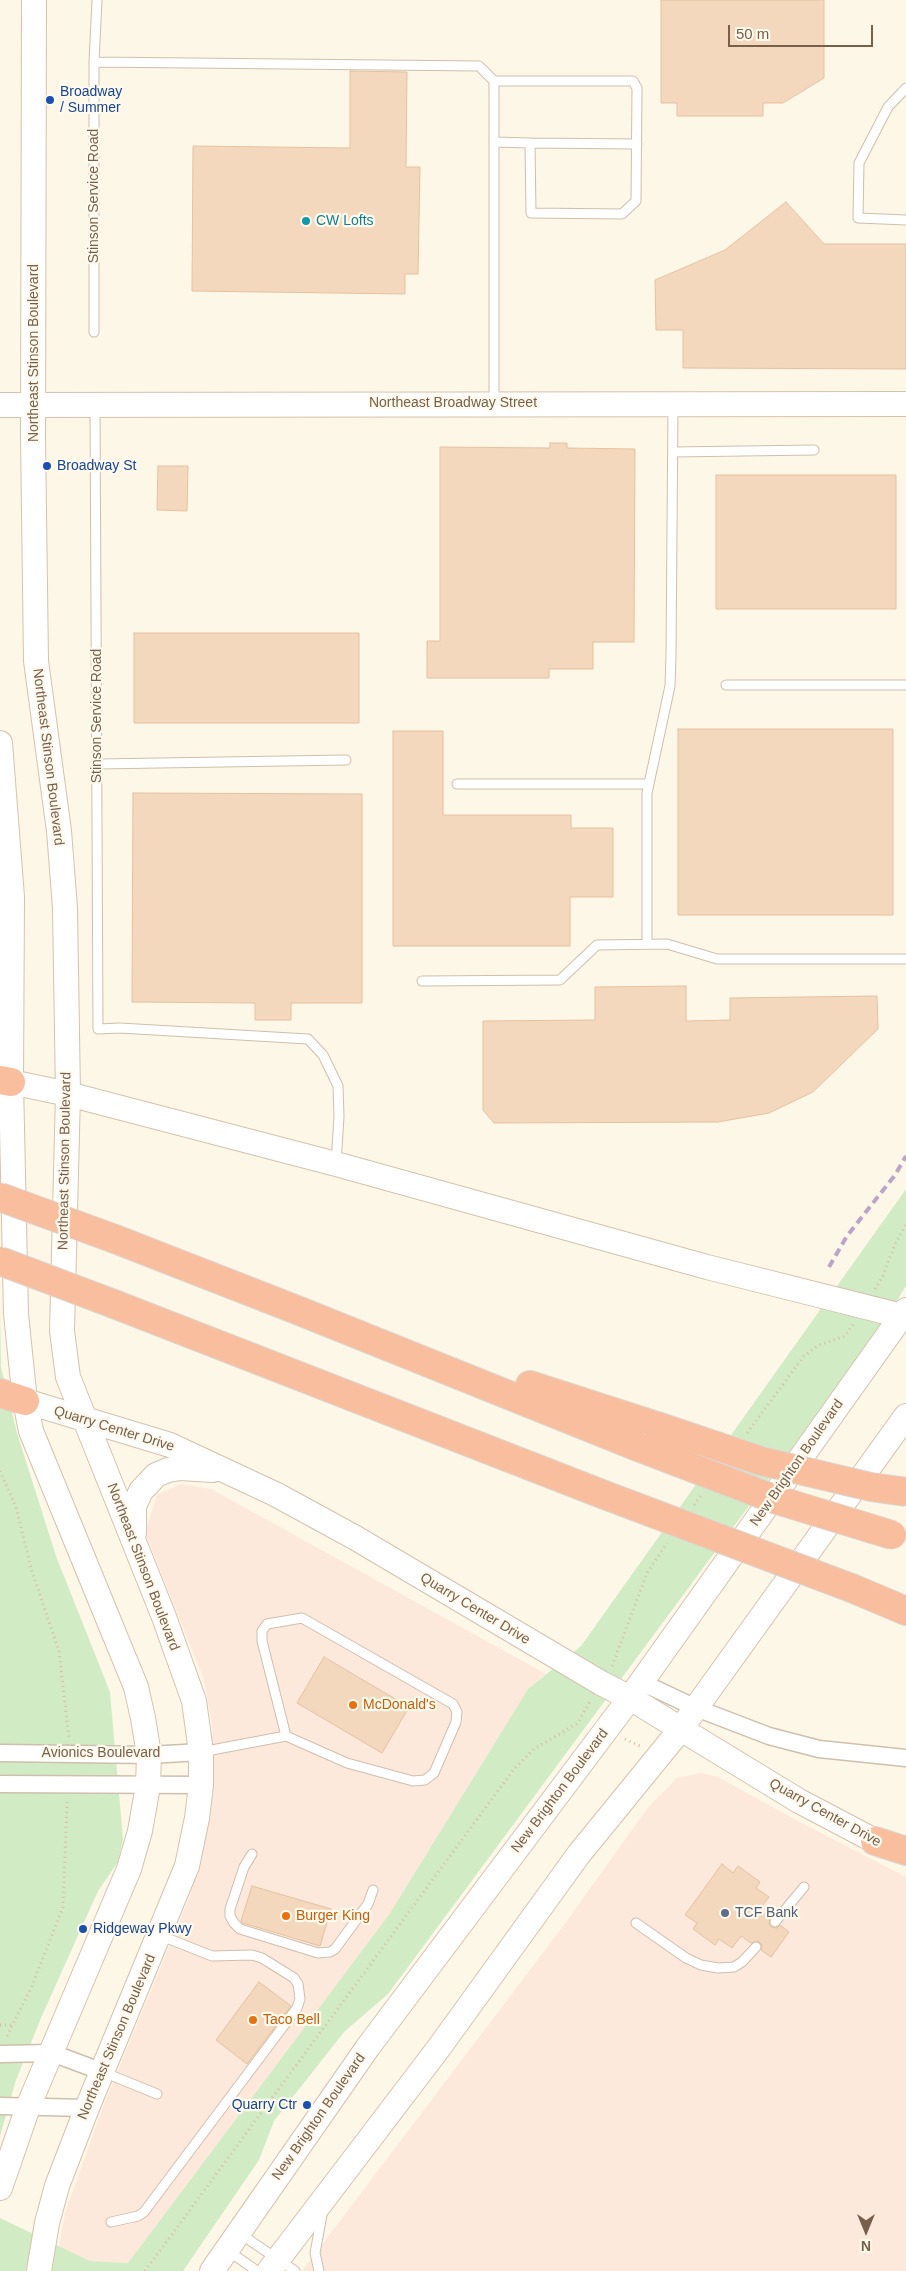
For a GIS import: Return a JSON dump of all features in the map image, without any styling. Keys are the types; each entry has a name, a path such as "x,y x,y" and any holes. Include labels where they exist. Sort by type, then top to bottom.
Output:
{"highway":[{"path":"0,1196 297,1310 638,1447 774,1499 899,1537"},
{"path":"0,1261 906,1611"},
{"path":"297,1310 761,1460 870,1487 906,1492"},
{"path":"875,1841 906,1852"}],"main road":[{"name":"Northeast Stinson Boulevard","path":"34,0 33,437 36,662 59,831 65,908 68,1094 62,1331 68,1378 164,1617 194,1701 201,1752 201,1785 197,1818 187,1866 103,2072 86,2108 57,2186 47,2223 39,2271"},
{"name":"Northeast Broadway Street","path":"0,405 95,403 906,404"},
{"path":"0,743 12,897 6,953 6,1081 16,1314 12,1397 31,1431 136,1687 149,1755 148,1786 140,1832 129,1869 28,2107 0,2188"},
{"path":"6,1081 68,1094 336,1164 707,1267 904,1314"},
{"name":"New Brighton Boulevard","path":"212,2271 368,2047 636,1690 904,1314"},
{"name":"Quarry Center Drive","path":"12,1397 170,1445 314,1514 601,1683 636,1690 680,1730 800,1801 875,1841"},
{"path":"280,2267 328,2193 438,2049 579,1854 680,1730 906,1416"},
{"path":"134,1545 134,1506 141,1491 151,1479 168,1470 181,1468 228,1472"}],"street":[{"name":"Quarry Center Drive","path":"636,1690 696,1708 769,1736 819,1749 906,1758"},
{"name":"Avionics Boulevard","path":"0,1753 149,1755 201,1752"},
{"path":"0,1784 201,1785"},
{"name":"Quarry Center Drive","path":"875,1841 906,1858"},
{"path":"2,2048 52,2053 103,2072"},
{"path":"0,2106 86,2108"}],"lane":[{"name":"Stinson Service Road","path":"94,332 94,62 97,0"},
{"path":"94,62 480,66 494,82 494,403"},
{"path":"494,82 633,82 637,88 636,201 622,214 531,213 530,143"},
{"path":"906,88 888,107 859,163 858,218 906,220"},
{"path":"494,142 637,144"},
{"name":"Stinson Service Road","path":"95,403 98,1029 120,1028 308,1038 323,1055 338,1086 339,1117 336,1164"},
{"path":"647,944 647,793 670,686 673,403"},
{"path":"673,452 814,450"},
{"path":"726,685 906,685"},
{"path":"98,764 346,760"},
{"path":"457,784 649,784"},
{"path":"422,981 560,980 597,945 667,944 717,959 906,959"},
{"path":"201,1752 286,1736 347,1763 413,1781 425,1780 434,1773 456,1722 456,1712 453,1704 302,1618 267,1624 262,1631 262,1641 286,1736"},
{"path":"252,1854 244,1867 230,1909 230,1916 234,1923 240,1929 318,1953 330,1952 336,1949 368,1904 373,1890"},
{"path":"775,1922 804,1887"},
{"path":"636,1923 686,1958 701,1965 718,1968 734,1966 742,1962 756,1947"},
{"path":"111,2222 138,2216 144,2212 297,2008 300,1999 298,1984 294,1978 262,1958 252,1955 212,1956 159,1935"},
{"path":"103,2072 157,2094"},
{"path":"319,2271 315,2254 319,2224 328,2193"},
{"path":"233,2241 280,2267"},
{"path":"233,2241 257,2271"}],"path":[{"path":"872,1293 882,1278 896,1242 906,1225"},
{"path":"0,1471 16,1507 31,1568 59,1652 70,1744"},
{"path":"146,2271 514,1769 534,1749 578,1723"},
{"path":"621,1736 644,1749"},
{"path":"2,2048 31,1988 63,1907 65,1820 68,1795"},
{"path":"0,2025 12,2025"}],"shaded area":[{"path":"181,1484 211,1489 546,1674 528,1689 390,1913 128,2263 90,2261 59,2247 65,2213 104,2104 190,1896 204,1845 212,1790 212,1725 204,1680 145,1533 157,1495"},
{"path":"702,1773 718,1777 906,1877 906,2271 302,2271 561,1929 647,1809 677,1778"}],"green space":[{"path":"906,1189 906,1286 874,1337 388,1994 344,2032 274,2121 259,2160 183,2271 0,2271 0,2218 90,2261 128,2263 390,1913 528,1689 581,1646"},
{"path":"0,1300 1,1367 17,1433 56,1556 110,1692 123,1839 118,1862 98,1891 41,2018 16,2080 0,2136"}],"building":[{"path":"661,0 824,0 824,78 783,103 763,103 763,116 677,116 677,103 661,103"},
{"name":"CW Lofts","path":"350,71 407,72 406,167 420,167 418,274 405,274 405,294 192,291 193,146 350,148"},
{"path":"786,202 824,244 906,244 906,369 683,368 683,330 656,330 655,280 725,250"},
{"path":"550,443 567,443 567,448 635,449 634,642 593,642 593,669 549,669 549,678 427,678 427,641 440,641 440,447 550,448"},
{"path":"158,466 188,466 187,511 157,510"},
{"path":"716,475 896,475 896,609 716,609"},
{"path":"134,633 359,633 359,723 134,723"},
{"path":"678,729 893,729 893,915 678,915"},
{"path":"393,731 443,731 443,815 571,815 571,828 613,828 613,897 570,897 570,946 393,946"},
{"path":"133,793 362,794 362,1003 291,1003 291,1020 255,1020 255,1003 132,1002"},
{"path":"686,986 686,1021 730,1020 730,998 877,996 878,1029 813,1092 769,1113 718,1122 494,1123 483,1110 483,1021 595,1020 595,987"},
{"name":"McDonald's","path":"324,1657 409,1707 382,1753 297,1703"},
{"name":"TCF Bank","path":"722,1864 733,1873 738,1866 760,1882 756,1888 769,1897 759,1910 770,1918 769,1924 771,1927 777,1928 780,1925 789,1932 771,1957 761,1950 762,1945 758,1941 751,1943 741,1936 732,1948 719,1939 715,1945 693,1929 697,1923 685,1915"},
{"name":"Burger King","path":"252,1886 331,1909 320,1946 243,1923 241,1921"},
{"path":"259,1982 291,2006 247,2064 216,2040"}],"railway":[{"path":"829,1267 847,1236 895,1175 906,1156"}],"place":[{"name":"Broadway / Summer","path":"50,100"},
{"name":"CW Lofts","path":"306,221"},
{"name":"Broadway St","path":"47,466"},
{"name":"McDonald's","path":"353,1705"},
{"name":"TCF Bank","path":"725,1913"},
{"name":"Burger King","path":"286,1916"},
{"name":"Ridgeway Pkwy","path":"83,1929"},
{"name":"Taco Bell","path":"253,2020"},
{"name":"Quarry Ctr","path":"307,2105"}]}
